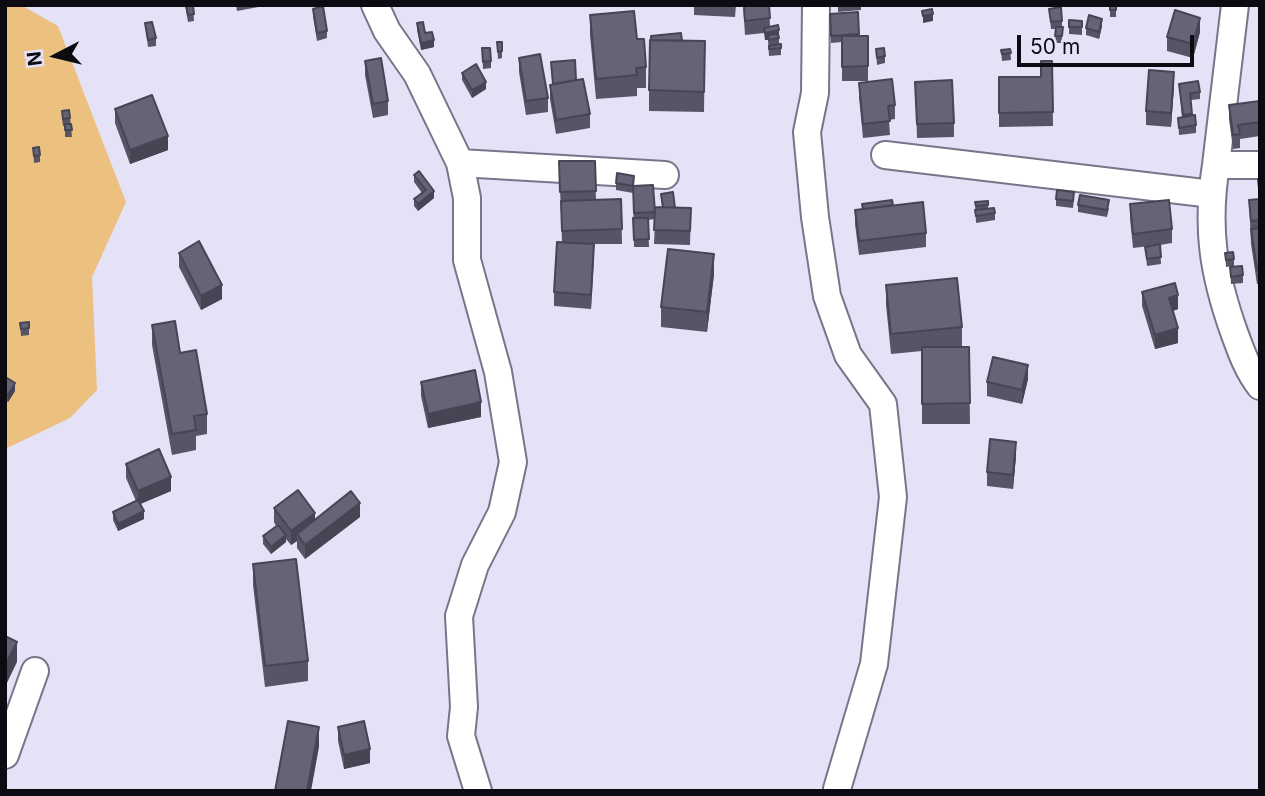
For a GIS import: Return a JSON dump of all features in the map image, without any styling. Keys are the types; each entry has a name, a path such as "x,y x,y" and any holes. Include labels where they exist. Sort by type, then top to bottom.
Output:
{"street":[{"path":"375,5 387,31 417,74 460,163 467,198 467,260 498,372 513,462 502,512 475,565 459,616 464,707 461,736 478,791"},
{"path":"816,5 815,93 807,132 825,283 848,355 883,404 893,497 874,664 837,789"},
{"path":"1235,5 1212,194 1214,272 1249,372 1260,386"},
{"path":"885,155 1212,194"},
{"path":"460,163 665,175"},
{"path":"1216,165 1260,165"},
{"path":"5,755 35,671"}],"shaded area":[{"path":"5,5 21,5 58,26 126,202 92,277 97,390 70,418 5,449"}],"building":[{"path":"186,5 193,5 194,14 188,15"},
{"path":"744,5 769,5 770,18 745,21"},
{"path":"323,6 327,31 317,33 313,9"},
{"path":"1061,7 1062,21 1051,22 1049,9"},
{"path":"932,9 933,14 923,16 922,11"},
{"path":"1175,10 1200,18 1193,44 1167,37"},
{"path":"634,11 637,39 644,39 646,67 636,68 637,75 596,79 590,15"},
{"path":"858,12 859,34 831,36 830,14"},
{"path":"1089,15 1102,19 1099,32 1086,28"},
{"path":"1069,20 1082,21 1082,27 1069,27"},
{"path":"152,22 156,38 148,40 145,23"},
{"path":"423,22 425,33 432,32 434,40 421,43 417,23"},
{"path":"778,25 779,30 765,33 764,28"},
{"path":"1056,27 1063,27 1062,36 1055,36"},
{"path":"681,33 682,41 651,40 651,36"},
{"path":"778,34 779,38 769,40 768,35"},
{"path":"842,36 868,36 868,66 842,67"},
{"path":"650,40 705,41 704,92 649,90"},
{"path":"497,42 502,42 502,51 498,52"},
{"path":"781,44 781,48 769,49 769,46"},
{"path":"482,48 490,48 491,61 483,62"},
{"path":"884,48 885,56 877,58 876,49"},
{"path":"1010,49 1011,53 1002,54 1001,50"},
{"path":"540,54 548,98 526,101 519,58"},
{"path":"381,58 388,101 373,104 365,61"},
{"path":"575,60 576,80 553,84 551,62"},
{"path":"1041,61 1052,61 1053,112 999,113 999,77 1041,77"},
{"path":"476,64 486,82 472,90 462,73"},
{"path":"1149,70 1174,72 1171,113 1146,111"},
{"path":"583,79 590,114 556,120 550,85"},
{"path":"892,79 895,105 888,106 890,121 863,124 859,83"},
{"path":"952,80 954,123 917,124 915,82"},
{"path":"1198,81 1200,92 1190,93 1192,114 1183,115 1179,84"},
{"path":"152,95 168,136 130,150 115,109"},
{"path":"1260,101 1260,122 1238,125 1240,134 1233,135 1229,105"},
{"path":"69,110 70,118 63,119 62,111"},
{"path":"1195,115 1196,125 1179,128 1178,118"},
{"path":"65,124 71,124 72,130 65,130"},
{"path":"39,147 40,155 34,156 33,148"},
{"path":"559,161 595,161 596,191 560,192"},
{"path":"419,171 434,191 418,204 414,199 426,190 414,175"},
{"path":"617,173 634,176 633,186 616,183"},
{"path":"653,185 655,212 634,213 633,186"},
{"path":"1057,190 1074,192 1073,201 1056,199"},
{"path":"673,192 675,208 663,207 661,194"},
{"path":"1080,195 1109,200 1107,210 1078,205"},
{"path":"621,199 622,229 562,231 561,201"},
{"path":"1260,199 1260,220 1251,221 1249,200"},
{"path":"892,200 893,205 863,209 862,204"},
{"path":"1169,200 1172,229 1133,234 1130,204"},
{"path":"988,201 988,205 976,206 975,202"},
{"path":"923,202 926,233 859,241 855,210"},
{"path":"655,207 691,208 690,231 654,230"},
{"path":"994,208 995,213 976,216 975,210"},
{"path":"633,218 648,218 649,239 634,240"},
{"path":"1260,228 1260,270 1257,270 1251,229"},
{"path":"199,241 222,285 201,296 179,253"},
{"path":"557,242 594,244 591,295 554,292"},
{"path":"1160,244 1161,257 1147,259 1145,247"},
{"path":"668,249 714,254 707,312 661,307"},
{"path":"1233,252 1234,259 1226,260 1225,253"},
{"path":"1242,266 1243,275 1231,277 1230,267"},
{"path":"957,278 962,327 891,334 886,285"},
{"path":"1175,283 1178,295 1169,298 1178,328 1155,335 1142,292"},
{"path":"175,321 180,353 196,350 207,414 194,416 196,430 172,434 152,325"},
{"path":"29,322 29,328 21,329 20,323"},
{"path":"922,347 969,347 970,403 922,404"},
{"path":"993,357 1028,365 1022,390 987,382"},
{"path":"475,370 481,402 428,414 421,382"},
{"path":"7,378 15,383 8,395 5,393"},
{"path":"990,439 1016,442 1013,475 987,472"},
{"path":"159,449 171,477 138,491 126,464"},
{"path":"298,490 315,513 291,531 274,508"},
{"path":"351,491 360,503 305,545 297,534"},
{"path":"138,500 144,511 118,524 113,512"},
{"path":"278,525 286,535 271,547 263,536"},
{"path":"296,559 308,661 265,666 253,564"},
{"path":"5,636 17,642 5,666"},
{"path":"288,721 319,727 307,791 275,791"},
{"path":"364,721 370,749 344,755 338,727"}]}
